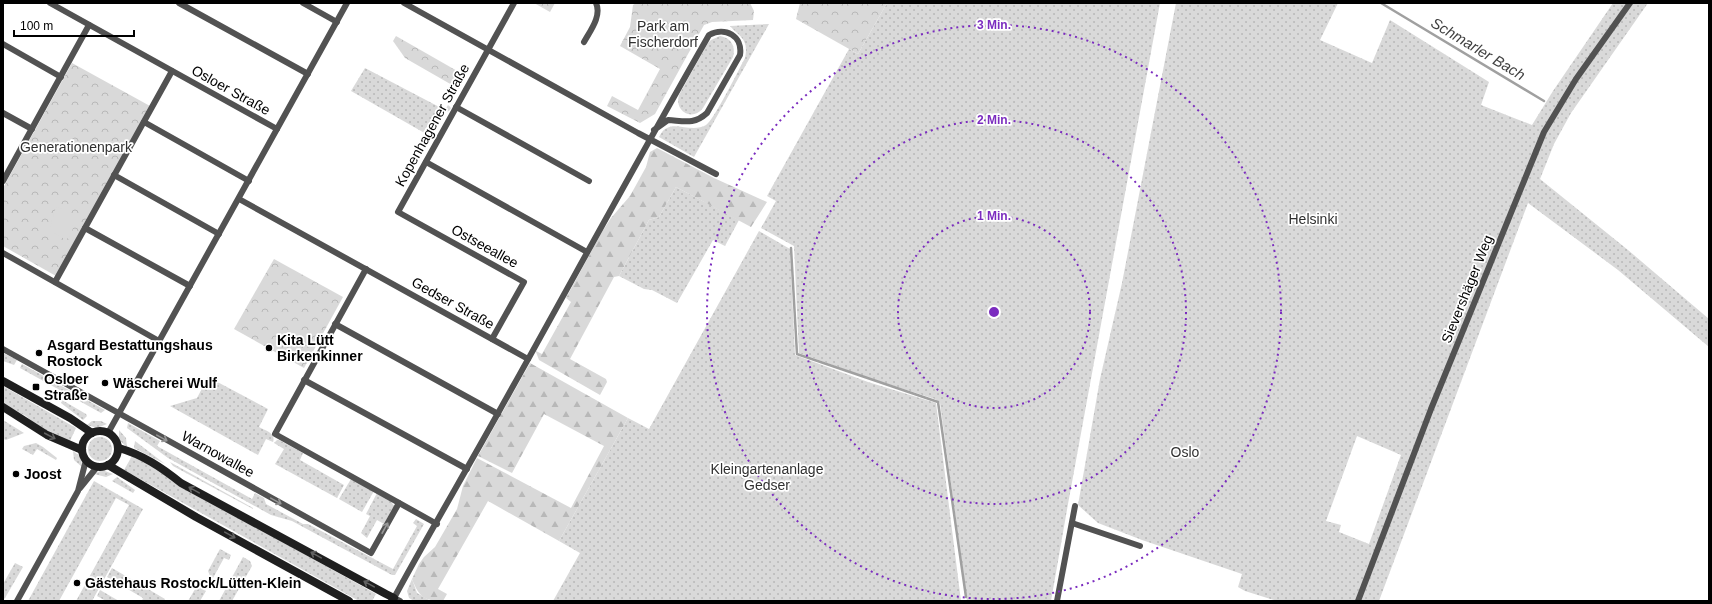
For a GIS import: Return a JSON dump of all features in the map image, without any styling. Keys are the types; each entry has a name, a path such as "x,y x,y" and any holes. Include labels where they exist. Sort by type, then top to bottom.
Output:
{"main road":[{"path":"3,381 76,421 92,433"},
{"path":"3,407 47,435 82,450"},
{"path":"103,431 108,433 115,439 119,448 116,458 108,465 97,467 86,460 82,450 86,438 92,433 103,431"},
{"path":"119,448 144,457 162,468 181,483 266,528 395,600"},
{"path":"108,465 196,517 349,601"}],"street":[{"name":"Osloer Straße","path":"50,3 277,129"},
{"path":"180,3 308,74"},
{"path":"303,3 337,22"},
{"name":"Osloer Straße","path":"108,433 347,3"},
{"path":"404,3 649,139 716,174"},
{"name":"Kopenhagener Straße","path":"398,212 514,3"},
{"path":"584,42 597,18 599,8 596,3"},
{"name":"Sievershäger Weg","path":"1358,601 1428,416 1544,132 1576,79 1630,3"},
{"path":"3,181 89,25"},
{"path":"395,600 654,130 709,35 715,31 720,31 727,32 732,35 740,45 740,55 707,114 700,120 668,120 654,130"},
{"path":"3,44 61,77"},
{"name":"Osloer Straße","path":"55,282 172,71"},
{"path":"456,107 589,181"},
{"path":"3,113 32,129"},
{"path":"144,122 249,181"},
{"path":"426,162 587,252"},
{"path":"114,175 219,234"},
{"name":"Gedser Straße","path":"239,199 528,359"},
{"name":"Ostseeallee","path":"398,212 524,282 492,339"},
{"path":"85,228 190,286"},
{"path":"3,253 160,341"},
{"path":"366,269 275,434 437,524"},
{"path":"335,324 498,414"},
{"name":"Warnowallee","path":"3,349 371,553 399,503"},
{"path":"304,380 467,469"},
{"path":"78,491 86,460"},
{"path":"17,601 78,491 97,467"},
{"path":"1058,601 1075,506"},
{"path":"1072,523 1140,546"}],"green space":[{"path":"534,3 555,3 550,12"},
{"name":"Park am Fischerdorf","path":"636,3 750,3 754,11 753,20 712,22 704,25 655,114 640,123 607,106 612,96 638,110 660,69 620,46 630,27 633,5"},
{"path":"800,3 887,3 858,54 796,19"},
{"path":"887,3 1160,3 1051,601 967,601 940,403 935,399 869,378 799,353 794,246 761,228 776,201 767,196 849,49 858,54"},
{"name":"Helsinki","path":"1176,3 1338,3 1320,40 1372,63 1390,20 1489,82 1481,105 1532,125 1553,91 1613,3 1648,3 1571,113 1554,144 1540,179 1628,250 1709,319 1709,347 1618,270 1528,203 1379,601 1277,601 1245,591 1238,587 1242,574 1142,540 1098,523 1078,505 1100,379 1122,283","holes":["1357,436 1401,455 1369,544 1339,532 1341,525 1326,521"]},
{"path":"769,24 694,157 659,137 668,127 674,126 693,128 706,125 715,114 745,58 745,42 730,26"},
{"path":"396,36 466,76 459,89 405,58 393,41"},
{"path":"720,36 732,43 734,49 733,57 703,108 694,114 685,113 679,106 679,95 708,43"},
{"name":"Generationenpark","path":"72,63 150,106 56,276 3,246 3,188"},
{"path":"365,68 445,110 448,105 451,108 449,111 441,113 428,135 351,91"},
{"path":"657,148 714,178 767,202 751,227 676,187 659,217 649,220 619,276 614,277 570,359 606,379 607,382 600,395 539,360 536,351 542,354 571,302 566,298 602,232 611,218 630,196 646,167 650,152"},
{"path":"676,187 739,220 725,246 713,240 677,303 652,290 644,289 619,276 649,220 659,217"},
{"path":"56,207 66,211 72,219 73,226 71,234 66,240 49,230"},
{"name":"Kleingartenanlage Gedser","path":"759,231 790,249 795,355 868,382 936,403 961,601 553,601 580,553 559,541 628,418 649,429"},
{"name":"Kita Lütt Birkenkinner","path":"274,259 343,297 304,368 234,329"},
{"path":"3,353 17,360 14,365 3,361"},
{"path":"530,363 628,418 559,541 488,501 438,589 447,594 443,601 427,599 417,590 412,579 419,564 435,547 457,509 463,486 477,458 571,508 604,446 544,414 512,473 478,456"},
{"path":"22,364 105,410 101,413 20,368"},
{"path":"208,377 268,409 259,427 272,434 274,439 273,442 266,439 258,455 170,406 197,398"},
{"path":"3,386 76,428 69,443 43,431 26,416 3,404"},
{"path":"62,400 87,416 83,420 61,403"},
{"path":"3,420 24,433 6,440 3,439"},
{"path":"92,421 101,421 107,424 97,428 87,425"},
{"path":"128,423 160,441 157,446 252,499 255,493 264,498 266,504 303,524 308,524 393,569 417,526 413,523 416,519 424,524 395,575 392,575 292,521 271,515 168,458 127,428"},
{"path":"119,430 126,438 127,447 119,440"},
{"path":"100,437 108,441 112,449 108,457 100,461 92,457 88,449 92,441"},
{"path":"277,440 303,453 300,460 344,485 337,498 275,464 284,449 274,443"},
{"path":"135,441 165,464 134,448"},
{"path":"36,443 57,458 56,460 37,449 33,455 22,449 24,446"},
{"path":"73,451 81,457 82,467 74,460"},
{"path":"132,456 150,463 175,482 376,594 372,601 359,601 124,470"},
{"path":"170,462 253,508 253,509 173,466"},
{"path":"102,470 113,474 106,477 94,474"},
{"path":"117,477 135,490 133,493 112,481"},
{"path":"351,479 374,491 362,512 339,499"},
{"path":"94,481 143,509 92,601 76,601 129,505 116,498 59,601 28,601"},
{"path":"377,493 390,500 394,506 384,524 377,520 367,538 361,533 370,516 366,514"},
{"path":"220,549 231,555 229,560 224,558 213,578 210,576 208,571"},
{"path":"243,557 250,561 252,566 232,601 219,601"},
{"path":"15,563 23,567 3,600 3,584"},
{"path":"112,568 165,599 164,601 142,601 143,598 107,577"},
{"path":"201,579 205,579 200,588 206,591 200,601 188,601"},
{"path":"412,579 417,593 431,601 414,601 409,598 407,591"},
{"path":"100,590 119,601 106,601 97,596"}],"waterway":[{"name":"Schmarler Bach","path":"1381,3 1544,101"},
{"path":"791,248 797,354 938,402 966,597"}],"place":[{"name":"Kita Lütt Birkenkinner","path":"269,348"},
{"name":"Asgard Bestattungshaus Rostock","path":"39,353"},
{"name":"Wäscherei Wulf","path":"105,383"},
{"name":"Osloer Straße","path":"36,387"},
{"name":"Joost","path":"16,474"},
{"name":"Gästehaus Rostock/Lütten-Klein","path":"77,583"}],"park label":[{"name":"Oslo","path":"1185,452"}]}
